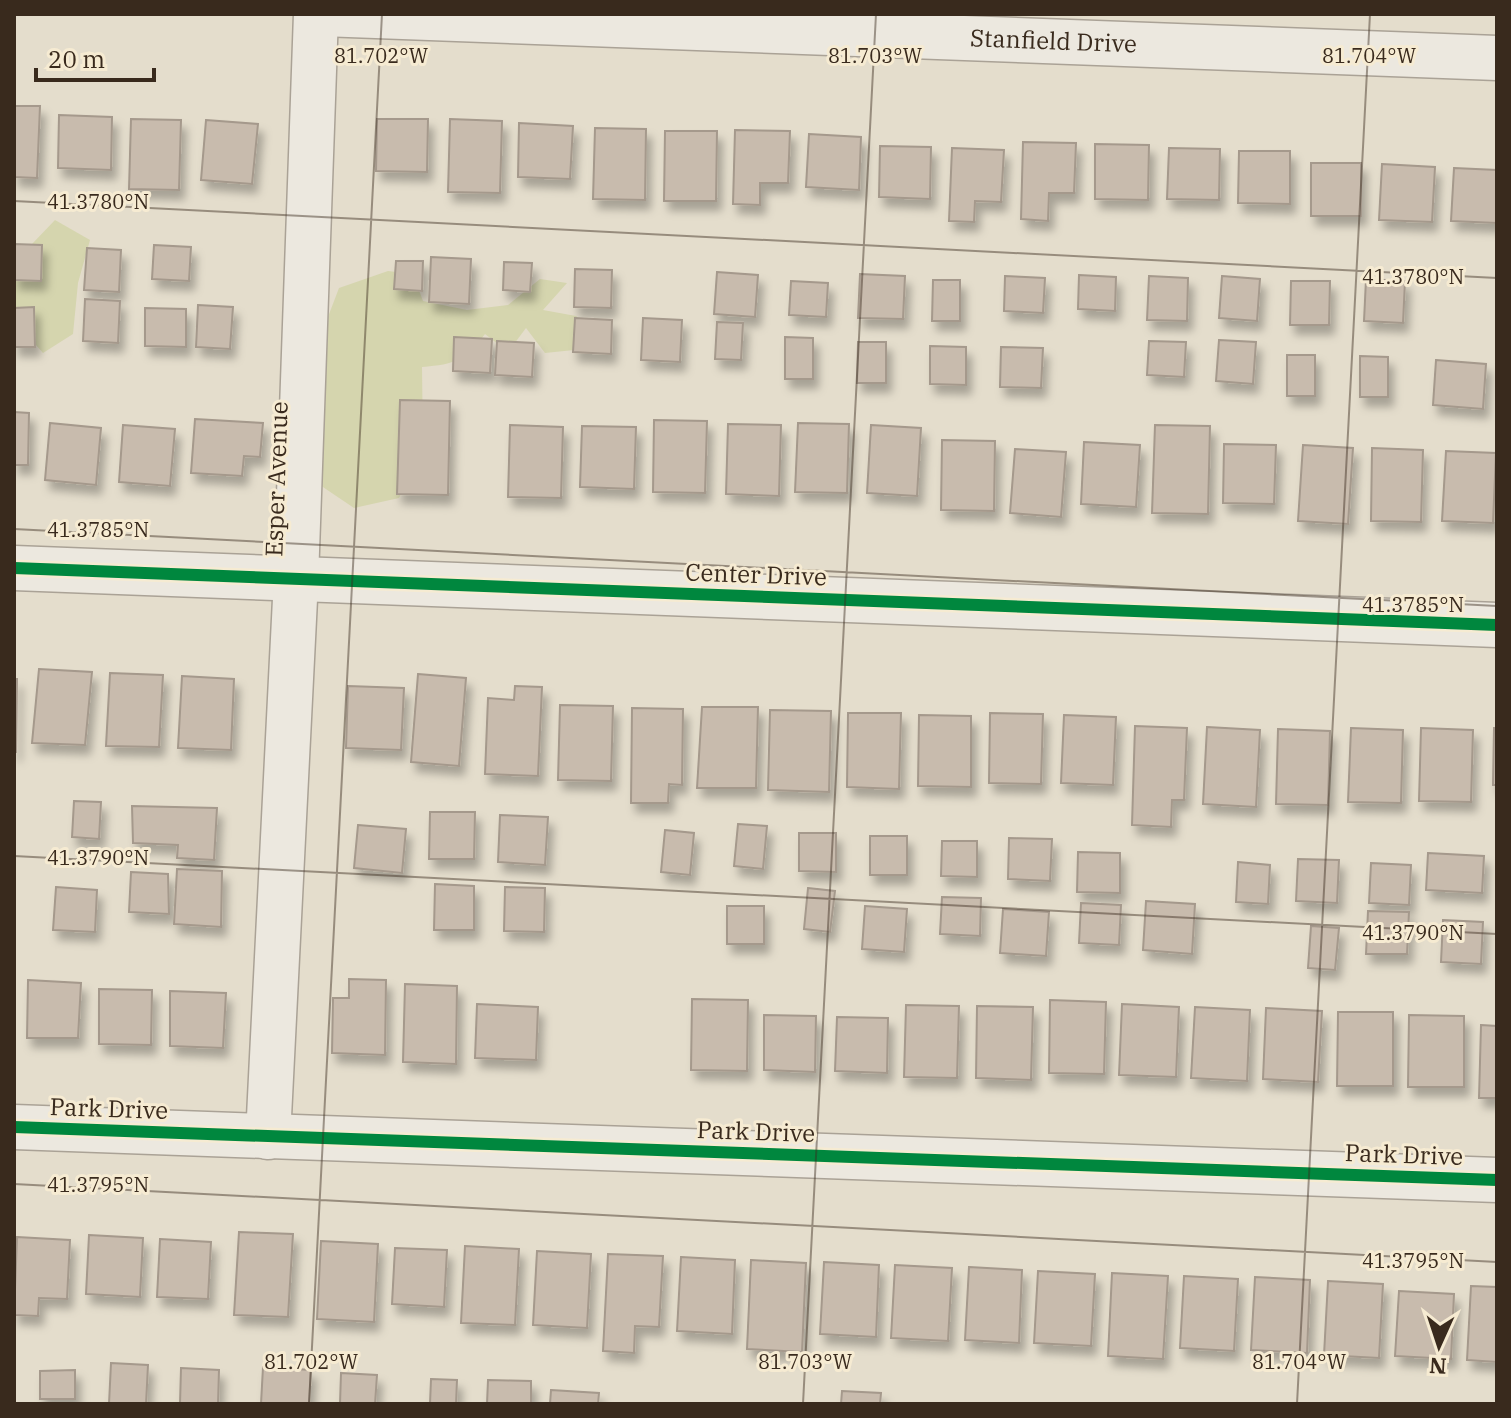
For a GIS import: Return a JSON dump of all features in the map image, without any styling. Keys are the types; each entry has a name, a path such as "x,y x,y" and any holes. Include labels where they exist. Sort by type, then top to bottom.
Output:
{"street":[{"name":"Esper Avenue","path":"268,1137 296,579 316,14"},
{"name":"Stanfield Drive","path":"322,14 1497,58"},
{"name":"Center Drive","path":"14,568 1497,625"},
{"name":"Park Drive","path":"14,1127 1497,1180"}],"green space":[{"path":"55,220 90,240 78,283 73,334 43,353 14,320 14,279 40,278 32,244"},
{"path":"388,271 413,274 423,301 467,310 508,305 540,279 567,283 543,310 576,316 595,333 574,350 545,353 526,328 508,352 485,334 458,360 422,367 423,446 399,498 354,508 314,481 323,330 339,288"}],"building":[{"path":"14,106 40,106 37,178 14,177"},
{"path":"59,115 112,117 111,170 58,168"},
{"path":"131,119 181,120 179,190 129,189"},
{"path":"377,119 428,119 427,172 376,171"},
{"path":"450,119 502,121 500,193 448,192"},
{"path":"206,120 258,124 252,184 201,180"},
{"path":"519,123 573,126 570,179 518,177"},
{"path":"595,128 646,129 645,200 593,199"},
{"path":"735,130 790,131 788,183 760,183 760,205 733,204"},
{"path":"665,131 717,131 716,201 664,201"},
{"path":"809,134 861,137 859,190 806,187"},
{"path":"1023,142 1076,143 1074,193 1049,193 1048,221 1021,219"},
{"path":"1095,144 1149,145 1148,200 1095,199"},
{"path":"880,146 931,147 930,199 879,197"},
{"path":"952,148 1004,150 1001,202 975,201 974,222 949,221"},
{"path":"1169,148 1220,149 1219,200 1167,199"},
{"path":"1239,151 1290,151 1290,204 1238,203"},
{"path":"1311,163 1361,163 1361,216 1311,216"},
{"path":"1382,164 1435,167 1432,222 1379,220"},
{"path":"1454,168 1497,170 1497,223 1451,221"},
{"path":"14,244 42,245 41,281 14,280"},
{"path":"154,245 191,247 189,281 152,279"},
{"path":"87,248 121,250 119,292 84,290"},
{"path":"431,257 471,259 469,304 429,302"},
{"path":"396,261 423,261 422,291 394,289"},
{"path":"504,262 532,263 530,292 503,290"},
{"path":"575,269 612,270 611,308 574,307"},
{"path":"717,272 758,275 755,317 714,314"},
{"path":"860,274 905,276 903,319 858,318"},
{"path":"1079,275 1116,277 1115,311 1078,309"},
{"path":"1005,276 1045,278 1043,313 1004,311"},
{"path":"1149,276 1188,278 1187,321 1147,320"},
{"path":"1222,276 1260,279 1257,321 1219,318"},
{"path":"1366,279 1405,281 1403,323 1364,321"},
{"path":"933,280 960,280 960,321 932,321"},
{"path":"791,281 828,283 826,317 789,315"},
{"path":"1291,281 1330,281 1329,325 1290,325"},
{"path":"85,299 120,301 118,343 83,341"},
{"path":"198,305 233,307 230,349 196,347"},
{"path":"34,307 35,347 14,347 14,308"},
{"path":"145,308 186,309 186,347 145,346"},
{"path":"575,318 612,320 611,354 573,352"},
{"path":"643,318 682,320 680,362 641,360"},
{"path":"717,322 743,323 741,360 715,359"},
{"path":"454,337 492,339 490,373 453,371"},
{"path":"785,337 813,338 813,379 785,379"},
{"path":"1219,340 1256,342 1253,384 1216,381"},
{"path":"497,341 534,343 532,377 495,375"},
{"path":"1149,341 1186,342 1184,377 1147,375"},
{"path":"858,342 886,342 886,383 857,383"},
{"path":"930,346 966,347 966,385 930,384"},
{"path":"1001,347 1043,348 1041,388 1000,387"},
{"path":"1287,355 1315,355 1315,396 1287,396"},
{"path":"1360,356 1388,357 1388,397 1360,397"},
{"path":"1436,360 1486,364 1483,409 1433,405"},
{"path":"400,400 450,401 448,495 397,494"},
{"path":"14,412 29,413 28,465 14,465"},
{"path":"195,419 263,423 260,457 244,456 242,476 191,473"},
{"path":"654,420 707,421 705,493 653,492"},
{"path":"50,423 101,428 96,485 45,480"},
{"path":"798,423 849,424 847,493 795,492"},
{"path":"728,424 781,425 779,496 726,494"},
{"path":"123,425 175,429 170,486 119,482"},
{"path":"510,425 563,427 561,498 508,497"},
{"path":"871,425 921,428 917,496 867,493"},
{"path":"1155,425 1210,426 1208,514 1152,513"},
{"path":"582,426 636,427 634,489 580,487"},
{"path":"942,440 995,441 994,511 941,510"},
{"path":"1084,442 1140,445 1136,507 1081,504"},
{"path":"1224,444 1276,445 1274,504 1223,503"},
{"path":"1303,445 1353,448 1348,524 1298,521"},
{"path":"1372,448 1423,450 1421,522 1371,521"},
{"path":"1015,449 1066,452 1061,517 1010,513"},
{"path":"1446,451 1496,453 1493,523 1442,521"},
{"path":"39,669 92,672 85,745 32,743"},
{"path":"110,673 163,675 159,747 106,746"},
{"path":"418,674 466,678 459,766 411,762"},
{"path":"182,676 234,679 231,750 178,748"},
{"path":"14,679 17,679 16,752 14,752"},
{"path":"348,686 404,688 401,750 346,748"},
{"path":"515,686 542,687 538,776 485,774 488,698 514,700"},
{"path":"560,705 613,706 611,781 558,780"},
{"path":"702,707 758,707 756,788 697,788"},
{"path":"632,708 683,709 682,785 669,784 668,803 631,803"},
{"path":"770,710 831,711 829,792 768,790"},
{"path":"848,713 901,713 899,789 847,787"},
{"path":"990,713 1043,714 1041,784 989,783"},
{"path":"919,715 971,716 971,787 918,786"},
{"path":"1064,715 1116,717 1113,785 1061,783"},
{"path":"1135,726 1187,728 1184,800 1172,800 1171,827 1132,825"},
{"path":"1207,727 1260,730 1256,807 1203,804"},
{"path":"1351,728 1403,730 1401,803 1348,802"},
{"path":"1421,728 1473,730 1471,802 1419,801"},
{"path":"1494,728 1497,728 1497,785 1493,785"},
{"path":"1278,729 1330,731 1328,805 1276,804"},
{"path":"74,801 101,802 99,839 72,837"},
{"path":"132,806 217,808 214,860 177,858 178,845 133,843"},
{"path":"430,812 475,812 474,859 429,859"},
{"path":"500,815 548,817 545,865 498,862"},
{"path":"738,824 767,826 763,869 734,866"},
{"path":"358,825 406,829 402,873 354,868"},
{"path":"665,830 694,833 690,875 661,872"},
{"path":"799,833 836,833 836,872 799,871"},
{"path":"870,836 907,836 907,875 870,875"},
{"path":"1009,838 1052,839 1050,881 1008,879"},
{"path":"942,841 977,841 977,877 941,876"},
{"path":"1078,852 1120,853 1120,893 1077,892"},
{"path":"1428,853 1484,856 1482,893 1426,890"},
{"path":"1298,859 1339,860 1337,903 1296,901"},
{"path":"1238,862 1270,865 1268,904 1236,902"},
{"path":"1371,863 1411,865 1409,905 1369,903"},
{"path":"177,869 222,871 221,927 174,924"},
{"path":"131,872 168,874 169,914 129,912"},
{"path":"435,884 474,886 474,930 434,930"},
{"path":"56,887 97,890 95,932 53,930"},
{"path":"505,887 545,888 544,932 504,931"},
{"path":"808,888 835,891 830,932 804,929"},
{"path":"942,897 981,898 980,936 940,934"},
{"path":"1146,901 1195,904 1192,954 1143,950"},
{"path":"1081,903 1121,905 1119,945 1079,943"},
{"path":"727,906 764,906 764,944 727,944"},
{"path":"865,906 907,909 904,952 862,949"},
{"path":"1003,909 1049,912 1046,956 1000,953"},
{"path":"1368,911 1409,912 1407,954 1366,954"},
{"path":"1443,920 1483,922 1481,964 1441,962"},
{"path":"1311,926 1339,928 1335,970 1308,968"},
{"path":"349,979 386,980 385,1055 332,1053 333,998 349,998"},
{"path":"28,980 81,983 78,1038 27,1038"},
{"path":"405,984 457,986 456,1064 403,1062"},
{"path":"99,989 152,990 151,1045 99,1044"},
{"path":"170,991 226,993 223,1048 170,1046"},
{"path":"692,999 748,1000 747,1071 691,1070"},
{"path":"1050,1000 1106,1002 1104,1074 1049,1073"},
{"path":"477,1004 538,1007 536,1060 475,1058"},
{"path":"1122,1004 1179,1007 1176,1077 1119,1075"},
{"path":"906,1005 959,1006 957,1078 904,1077"},
{"path":"977,1006 1033,1007 1031,1080 976,1078"},
{"path":"1195,1007 1250,1010 1247,1081 1191,1078"},
{"path":"1266,1008 1322,1011 1318,1082 1263,1079"},
{"path":"1338,1012 1393,1012 1393,1086 1337,1086"},
{"path":"764,1015 816,1016 815,1072 764,1070"},
{"path":"1409,1015 1464,1016 1464,1087 1408,1087"},
{"path":"837,1017 888,1018 887,1073 835,1071"},
{"path":"1481,1025 1497,1026 1497,1098 1479,1098"},
{"path":"239,1232 293,1234 288,1317 234,1315"},
{"path":"89,1235 143,1238 140,1297 86,1294"},
{"path":"17,1237 70,1240 67,1299 39,1298 38,1316 14,1315"},
{"path":"160,1239 211,1242 208,1299 157,1297"},
{"path":"321,1241 378,1244 374,1322 317,1319"},
{"path":"465,1246 519,1249 515,1325 461,1323"},
{"path":"395,1248 447,1250 444,1307 392,1304"},
{"path":"537,1251 591,1254 587,1328 533,1325"},
{"path":"608,1254 663,1256 659,1327 635,1326 634,1353 603,1351"},
{"path":"681,1257 735,1260 732,1334 677,1331"},
{"path":"751,1260 806,1263 802,1352 747,1349"},
{"path":"824,1262 879,1265 876,1337 820,1334"},
{"path":"895,1265 952,1268 948,1341 891,1338"},
{"path":"969,1267 1022,1270 1019,1343 965,1340"},
{"path":"1038,1271 1095,1274 1091,1346 1034,1343"},
{"path":"1112,1273 1168,1276 1163,1359 1108,1356"},
{"path":"1184,1276 1238,1279 1234,1351 1180,1348"},
{"path":"1255,1277 1310,1280 1307,1353 1251,1350"},
{"path":"1328,1281 1383,1284 1379,1358 1324,1355"},
{"path":"1471,1286 1497,1287 1497,1362 1467,1360"},
{"path":"1399,1291 1454,1294 1451,1359 1395,1356"},
{"path":"111,1363 148,1365 146,1404 109,1404"},
{"path":"263,1367 311,1370 309,1404 261,1404"},
{"path":"181,1368 219,1370 218,1404 180,1404"},
{"path":"75,1370 75,1399 40,1399 40,1371"},
{"path":"341,1373 377,1375 375,1404 340,1404"},
{"path":"431,1379 457,1380 456,1404 430,1404"},
{"path":"488,1380 531,1381 531,1404 487,1404"},
{"path":"551,1390 599,1393 598,1404 550,1404"},
{"path":"842,1391 881,1393 880,1404 841,1404"}],"cycle path":[{"path":"14,568 1497,625"},
{"path":"14,1127 1497,1180"}]}
